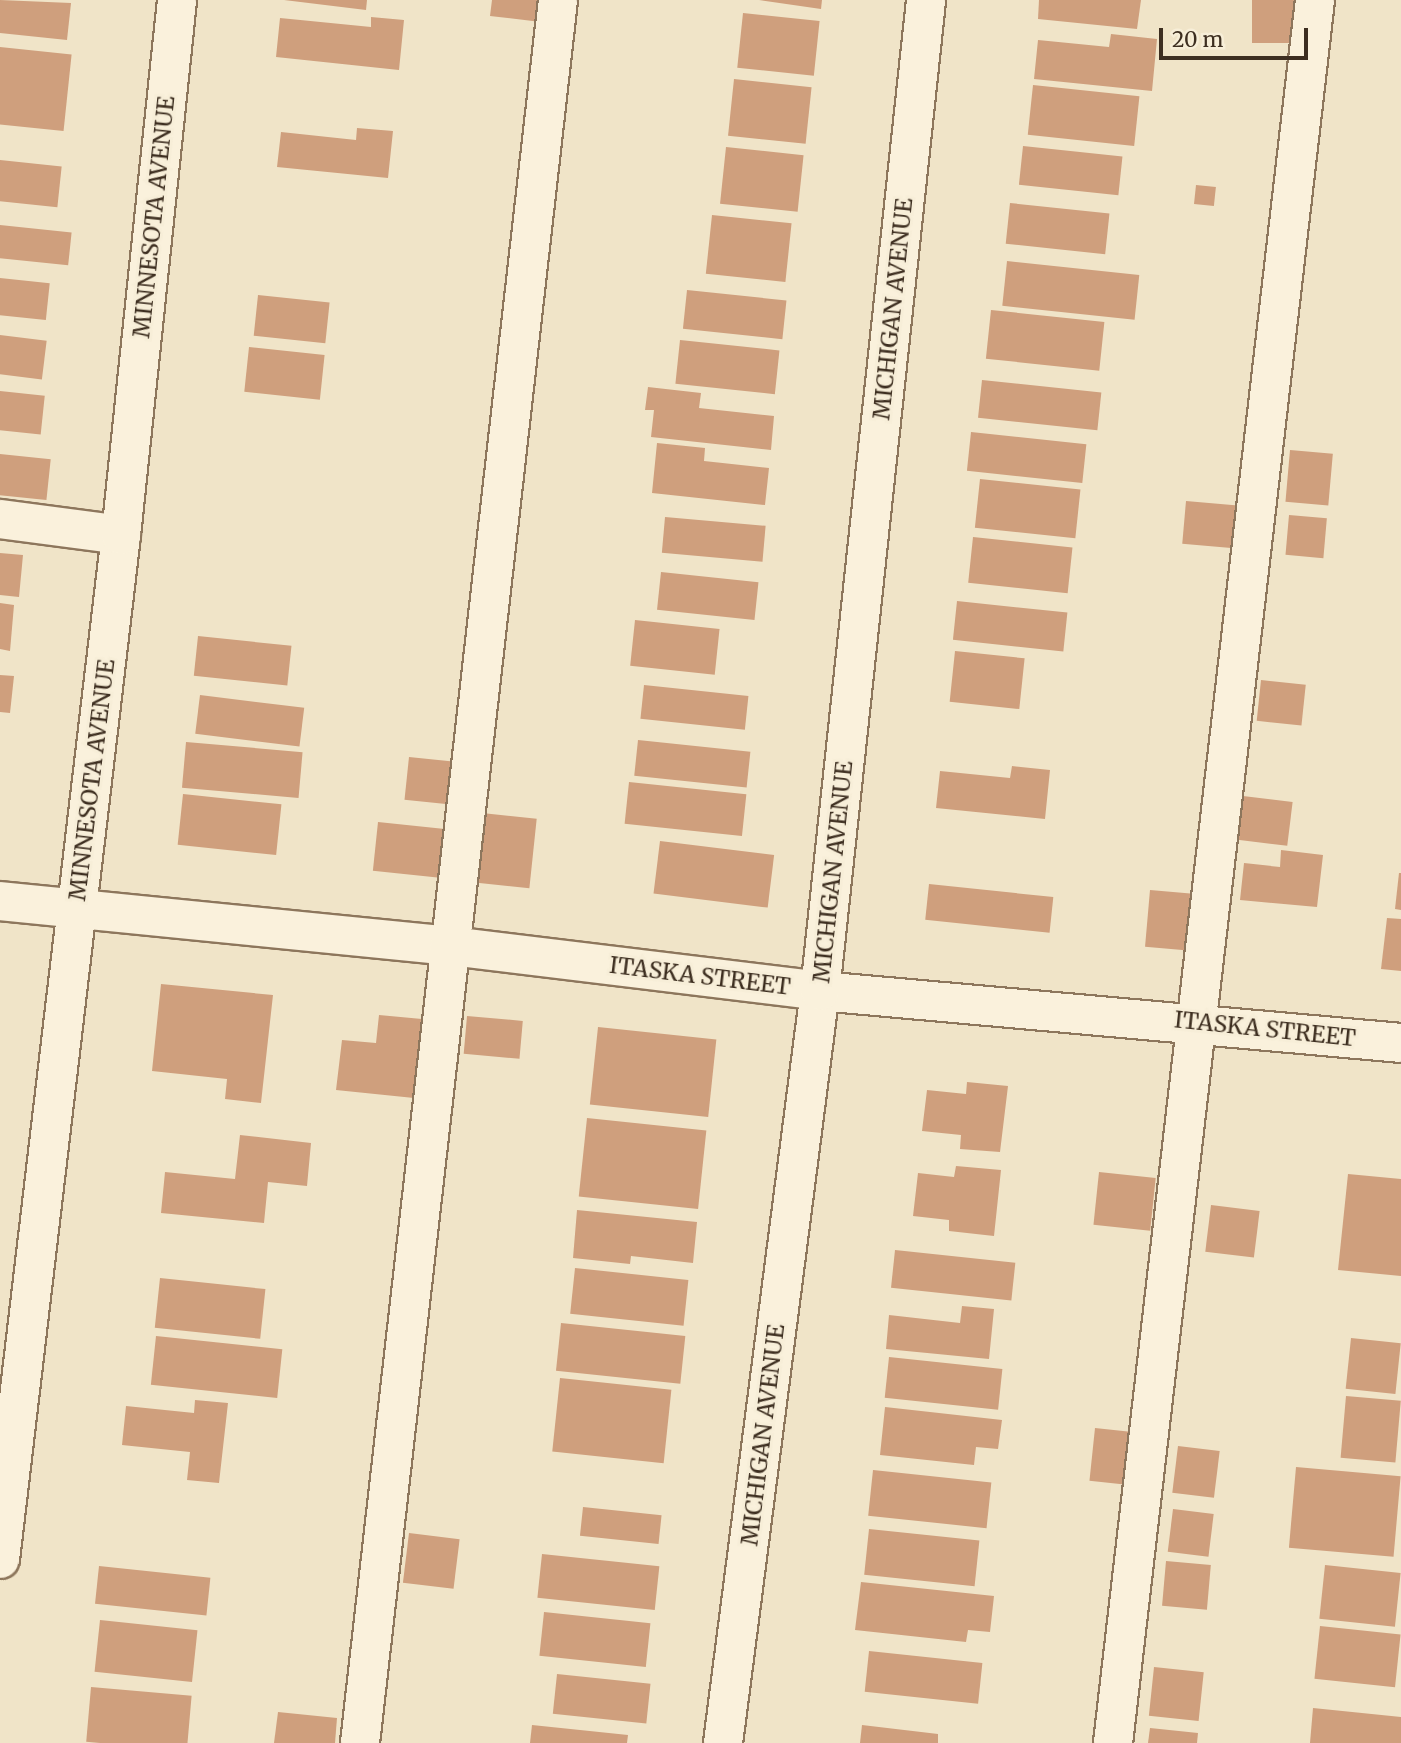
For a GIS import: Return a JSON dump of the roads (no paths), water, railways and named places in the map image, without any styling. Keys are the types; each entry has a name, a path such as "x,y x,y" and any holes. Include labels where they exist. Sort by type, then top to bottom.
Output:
{"street":[{"name":"MINNESOTA AVENUE","path":"0,1559 121,535 177,0"},
{"path":"360,1743 558,0"},
{"name":"MICHIGAN AVENUE","path":"723,1743 820,991 926,0"},
{"path":"1113,1743 1194,1022 1314,0"},
{"path":"0,519 121,535"},
{"name":"ITASKA STREET","path":"0,901 450,946 820,991 1194,1022 1401,1043"}]}
